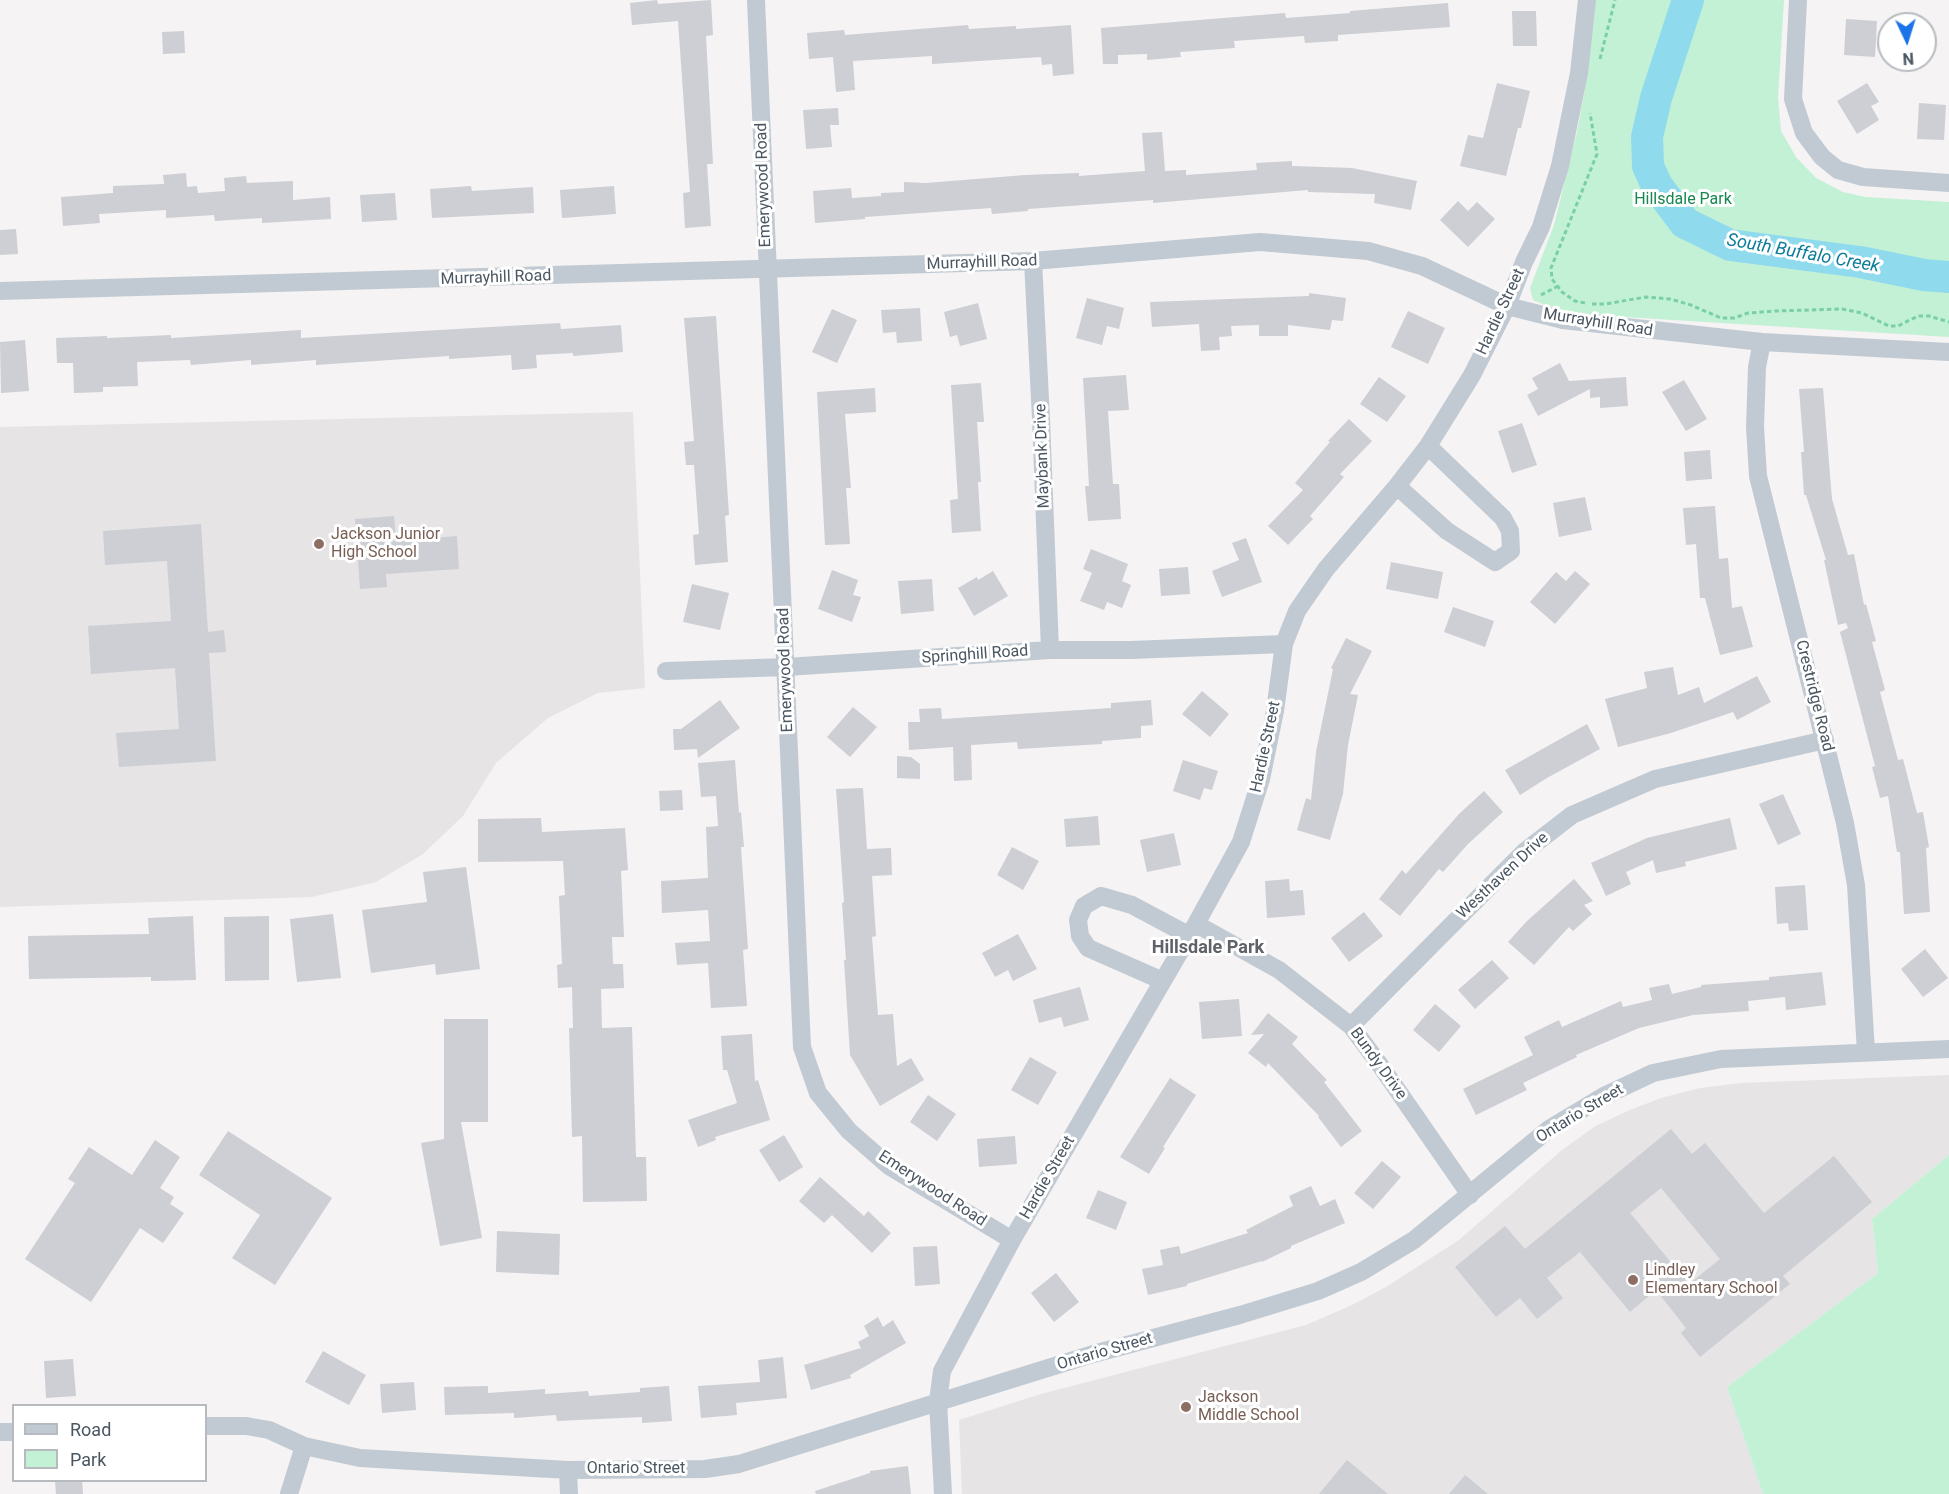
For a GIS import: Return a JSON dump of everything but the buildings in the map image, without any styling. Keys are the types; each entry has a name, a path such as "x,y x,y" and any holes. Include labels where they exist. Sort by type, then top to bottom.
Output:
{"street":[{"name":"Emerywood Road","path":"756,0 802,1047 818,1093 849,1131 889,1166 1012,1240"},
{"name":"Hardie Street","path":"943,1494 938,1401 942,1371 1012,1240 1193,930 1241,842 1261,779 1275,711 1284,644 1297,610 1326,569 1428,446 1472,375 1507,306 1524,262 1541,228 1560,166 1580,73 1587,0"},
{"path":"1798,0 1793,99 1804,133 1822,157 1838,170 1863,177 1949,183"},
{"name":"Murrayhill Road","path":"0,291 1033,261 1260,242 1368,251 1422,266 1507,306 1563,320 1762,342 1949,352"},
{"name":"Maybank Drive","path":"1033,261 1050,650"},
{"name":"Crestridge Road","path":"1762,342 1757,367 1755,415 1758,476 1845,823 1856,885 1866,1052"},
{"path":"1397,486 1447,531 1495,562 1511,552 1510,531 1503,518 1428,446"},
{"name":"Springhill Road","path":"666,671 786,667 1050,650 1131,650 1284,644"},
{"name":"Westhaven Drive","path":"1351,1026 1524,852 1572,815 1654,779 1825,740"},
{"name":"Bundy Drive","path":"1163,981 1088,948 1080,936 1078,920 1084,906 1101,896 1132,905 1193,930 1279,970 1351,1026 1470,1195"},
{"name":"Ontario Street","path":"207,1426 246,1426 269,1430 304,1446 360,1458 568,1470 705,1469 739,1464 1093,1354 1318,1292 1361,1272 1403,1247 1549,1129 1604,1096 1653,1072 1721,1059 1949,1049"},
{"path":"289,1494 304,1446"},
{"path":"568,1470 569,1494"}],"path":[{"path":"1599,62 1616,0"},
{"path":"1592,103 1590,113 1597,154 1551,268 1552,279 1562,292 1575,301 1605,304 1646,297 1670,299 1721,318 1734,318 1748,313 1842,309 1862,313 1889,326 1898,326 1918,316 1929,316 1949,322"}],"shaded area":[{"name":"Jackson Junior High School","path":"633,412 645,688 598,693 548,718 496,763 463,816 423,854 376,882 312,897 0,907 0,427"},
{"name":"Lindley Elementary School","path":"1949,1075 1949,1155 1872,1219 1878,1273 1727,1387 1763,1494 962,1494 959,1420 1041,1394 1306,1325 1352,1305 1386,1287 1459,1240 1562,1150 1594,1127 1625,1112 1661,1098 1700,1088 1742,1083"}],"green space":[{"name":"Hillsdale Park","path":"1593,0 1784,0 1778,97 1781,131 1796,157 1816,178 1843,192 1865,197 1949,202 1949,337 1592,315 1552,308 1533,300 1530,288 1554,225 1577,132 1585,89"},
{"path":"1949,1155 1949,1494 1763,1494 1727,1387 1878,1273 1872,1219"}],"waterway":[{"name":"South Buffalo Creek","path":"1688,0 1656,98 1647,137 1648,166 1657,186 1685,223 1730,245 1860,262 1924,275 1949,277"}],"place":[{"name":"Jackson Junior High School","path":"319,544"},
{"name":"Lindley Elementary School","path":"1633,1280"},
{"name":"Jackson Middle School","path":"1186,1407"}],"district":[{"name":"Hillsdale Park","path":"1208,948"}]}
